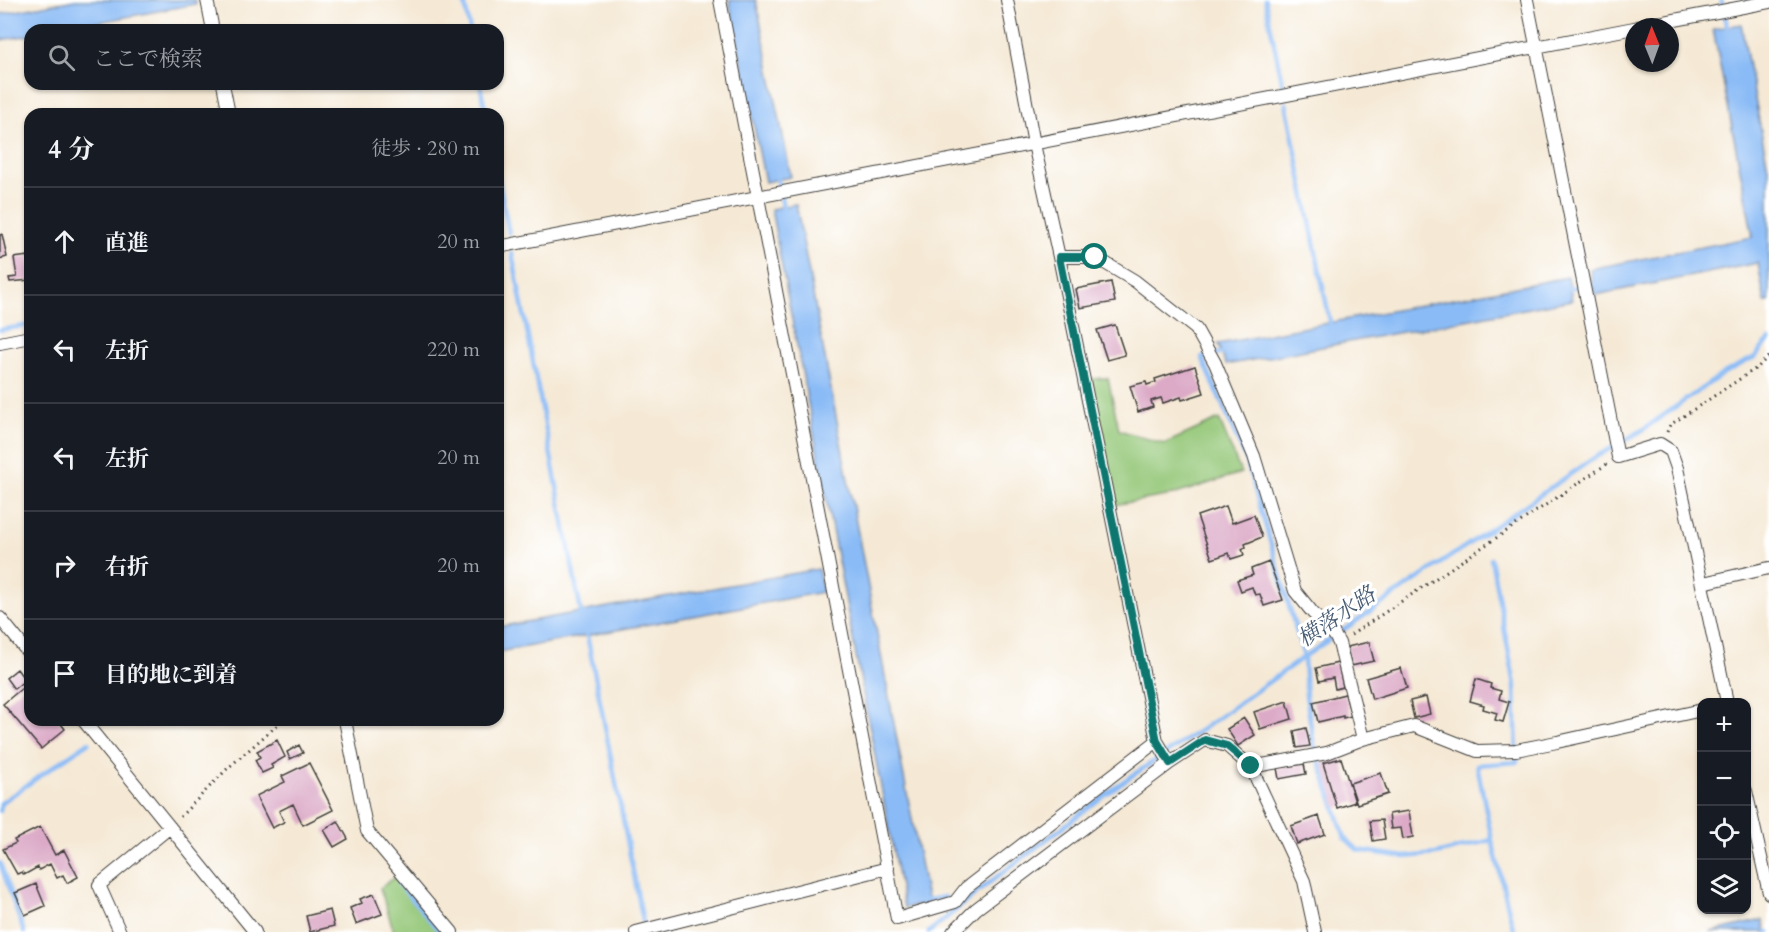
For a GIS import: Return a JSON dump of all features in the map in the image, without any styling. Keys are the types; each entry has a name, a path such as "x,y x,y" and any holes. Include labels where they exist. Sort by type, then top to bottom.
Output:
{"street":[{"path":"207,0 212,24"},
{"path":"720,0 897,919 955,902 966,888 1157,741"},
{"path":"1007,0 1034,144 1157,741 1170,763"},
{"path":"1527,0 1618,458 1660,444 1671,451 1677,468 1703,583 1726,698"},
{"path":"1679,19 1769,2"},
{"path":"504,246 1625,29"},
{"path":"224,90 228,108"},
{"path":"1059,257 1095,257 1125,275 1196,329 1215,363 1254,456 1295,591 1332,631 1339,643 1363,739"},
{"path":"0,343 24,338"},
{"path":"1703,583 1769,568"},
{"path":"0,618 24,648"},
{"path":"1251,766 1327,753 1363,739 1414,726 1477,751 1516,750 1697,711"},
{"path":"88,726 255,932"},
{"path":"346,726 367,831 452,932"},
{"path":"952,932 976,909 1170,763 1205,740 1227,746 1251,766 1304,881 1315,932"},
{"path":"1749,806 1769,893"},
{"path":"120,932 99,885 170,827"},
{"path":"636,932 888,868"},
{"path":"966,888 976,909"}],"path":[{"path":"1660,444 1670,425 1758,367 1769,356"},
{"path":"1339,643 1618,458"},
{"path":"170,827 227,769 276,726"}],"green space":[{"path":"1108,378 1119,430 1164,444 1219,419 1241,473 1173,495 1114,505 1089,379"},
{"path":"397,876 444,932 394,932 380,888"}],"water":[{"path":"75,0 195,0 196,4 88,24 24,24 24,36 0,40 0,14"},
{"path":"729,0 756,0 791,177 765,182"},
{"path":"1741,24 1769,173 1769,302 1765,303 1758,263 1595,295 1590,269 1753,237 1713,29"},
{"path":"796,204 928,904 904,908 771,209"},
{"path":"1568,277 1572,300 1226,365 1218,344"},
{"path":"818,569 823,592 504,651 504,626"},
{"path":"1763,920 1766,932 1710,932"}],"building":[{"path":"2,234 7,257 0,259 0,235"},
{"path":"24,257 24,281 10,282 9,278 17,277 14,258"},
{"path":"1111,282 1115,302 1080,308 1076,289"},
{"path":"1115,325 1125,355 1107,360 1097,330"},
{"path":"1195,366 1204,393 1163,403 1161,398 1151,401 1153,407 1138,412 1130,386 1146,382 1147,385 1156,382 1155,379"},
{"path":"1226,506 1232,523 1254,515 1262,537 1245,544 1246,547 1242,549 1244,555 1231,559 1229,553 1212,559 1197,516"},
{"path":"1269,562 1283,600 1264,606 1260,594 1255,595 1252,587 1241,591 1237,580 1253,575 1251,569"},
{"path":"1369,642 1374,661 1351,666 1347,647"},
{"path":"1338,663 1343,687 1335,689 1333,678 1319,681 1316,668"},
{"path":"1401,668 1407,688 1372,699 1366,678"},
{"path":"17,669 24,681 14,689 6,678"},
{"path":"1476,679 1491,684 1490,688 1501,691 1499,699 1509,702 1503,722 1495,720 1497,713 1483,709 1484,705 1470,701"},
{"path":"24,686 24,726 63,726 65,729 41,749 3,704"},
{"path":"1345,694 1351,716 1318,722 1313,702"},
{"path":"1426,697 1430,714 1414,718 1410,701"},
{"path":"1287,701 1292,719 1260,729 1254,712"},
{"path":"1244,718 1255,735 1238,746 1227,729"},
{"path":"1306,728 1310,746 1297,748 1294,731"},
{"path":"277,740 285,757 271,765 273,768 262,773 255,760 260,757 257,751"},
{"path":"299,745 303,753 290,759 287,752"},
{"path":"1341,758 1355,802 1337,808 1323,763"},
{"path":"309,763 333,810 303,825 293,804 279,811 284,822 272,828 256,796 285,782 282,776"},
{"path":"1304,764 1306,774 1279,779 1277,768"},
{"path":"1381,773 1388,794 1357,804 1350,783"},
{"path":"1409,811 1413,837 1403,839 1401,828 1391,829 1389,814"},
{"path":"1319,816 1325,834 1297,844 1291,826"},
{"path":"1382,820 1385,839 1373,841 1370,821"},
{"path":"338,821 348,839 334,847 324,830"},
{"path":"40,827 55,855 64,850 78,877 67,883 63,875 57,878 50,864 39,870 38,867 24,875 22,872 17,874 3,849 16,843 14,840"},
{"path":"36,884 45,906 25,915 15,893"},
{"path":"374,894 382,914 356,924 350,908 362,903 360,899"},
{"path":"330,910 334,926 310,932 306,916"}],"waterway":[{"path":"464,0 469,24"},
{"path":"1265,0 1283,86"},
{"path":"1721,0 1728,29"},
{"path":"481,90 485,108"},
{"path":"1286,103 1330,322"},
{"path":"777,176 784,212"},
{"path":"504,208 509,233"},
{"path":"512,253 581,612"},
{"path":"1565,289 1599,283"},
{"path":"0,330 24,326"},
{"name":"横落水路","path":"929,932 985,886 1121,783 1594,458 1641,431 1724,373 1755,357 1769,340"},
{"path":"1227,352 1202,357 1246,459 1304,657 1306,696 1314,745 1345,838 1358,850 1405,857 1436,854 1492,840 1514,932"},
{"path":"1491,559 1515,685 1517,762 1477,765 1492,840"},
{"path":"587,635 644,927"},
{"path":"0,811 1,803 89,742"},
{"path":"0,863 24,932"},
{"path":"399,884 440,932"},
{"path":"928,900 945,897"}],"route":[{"path":"1095,257 1059,257 1157,741 1170,763 1205,740 1227,746 1251,766"}]}
